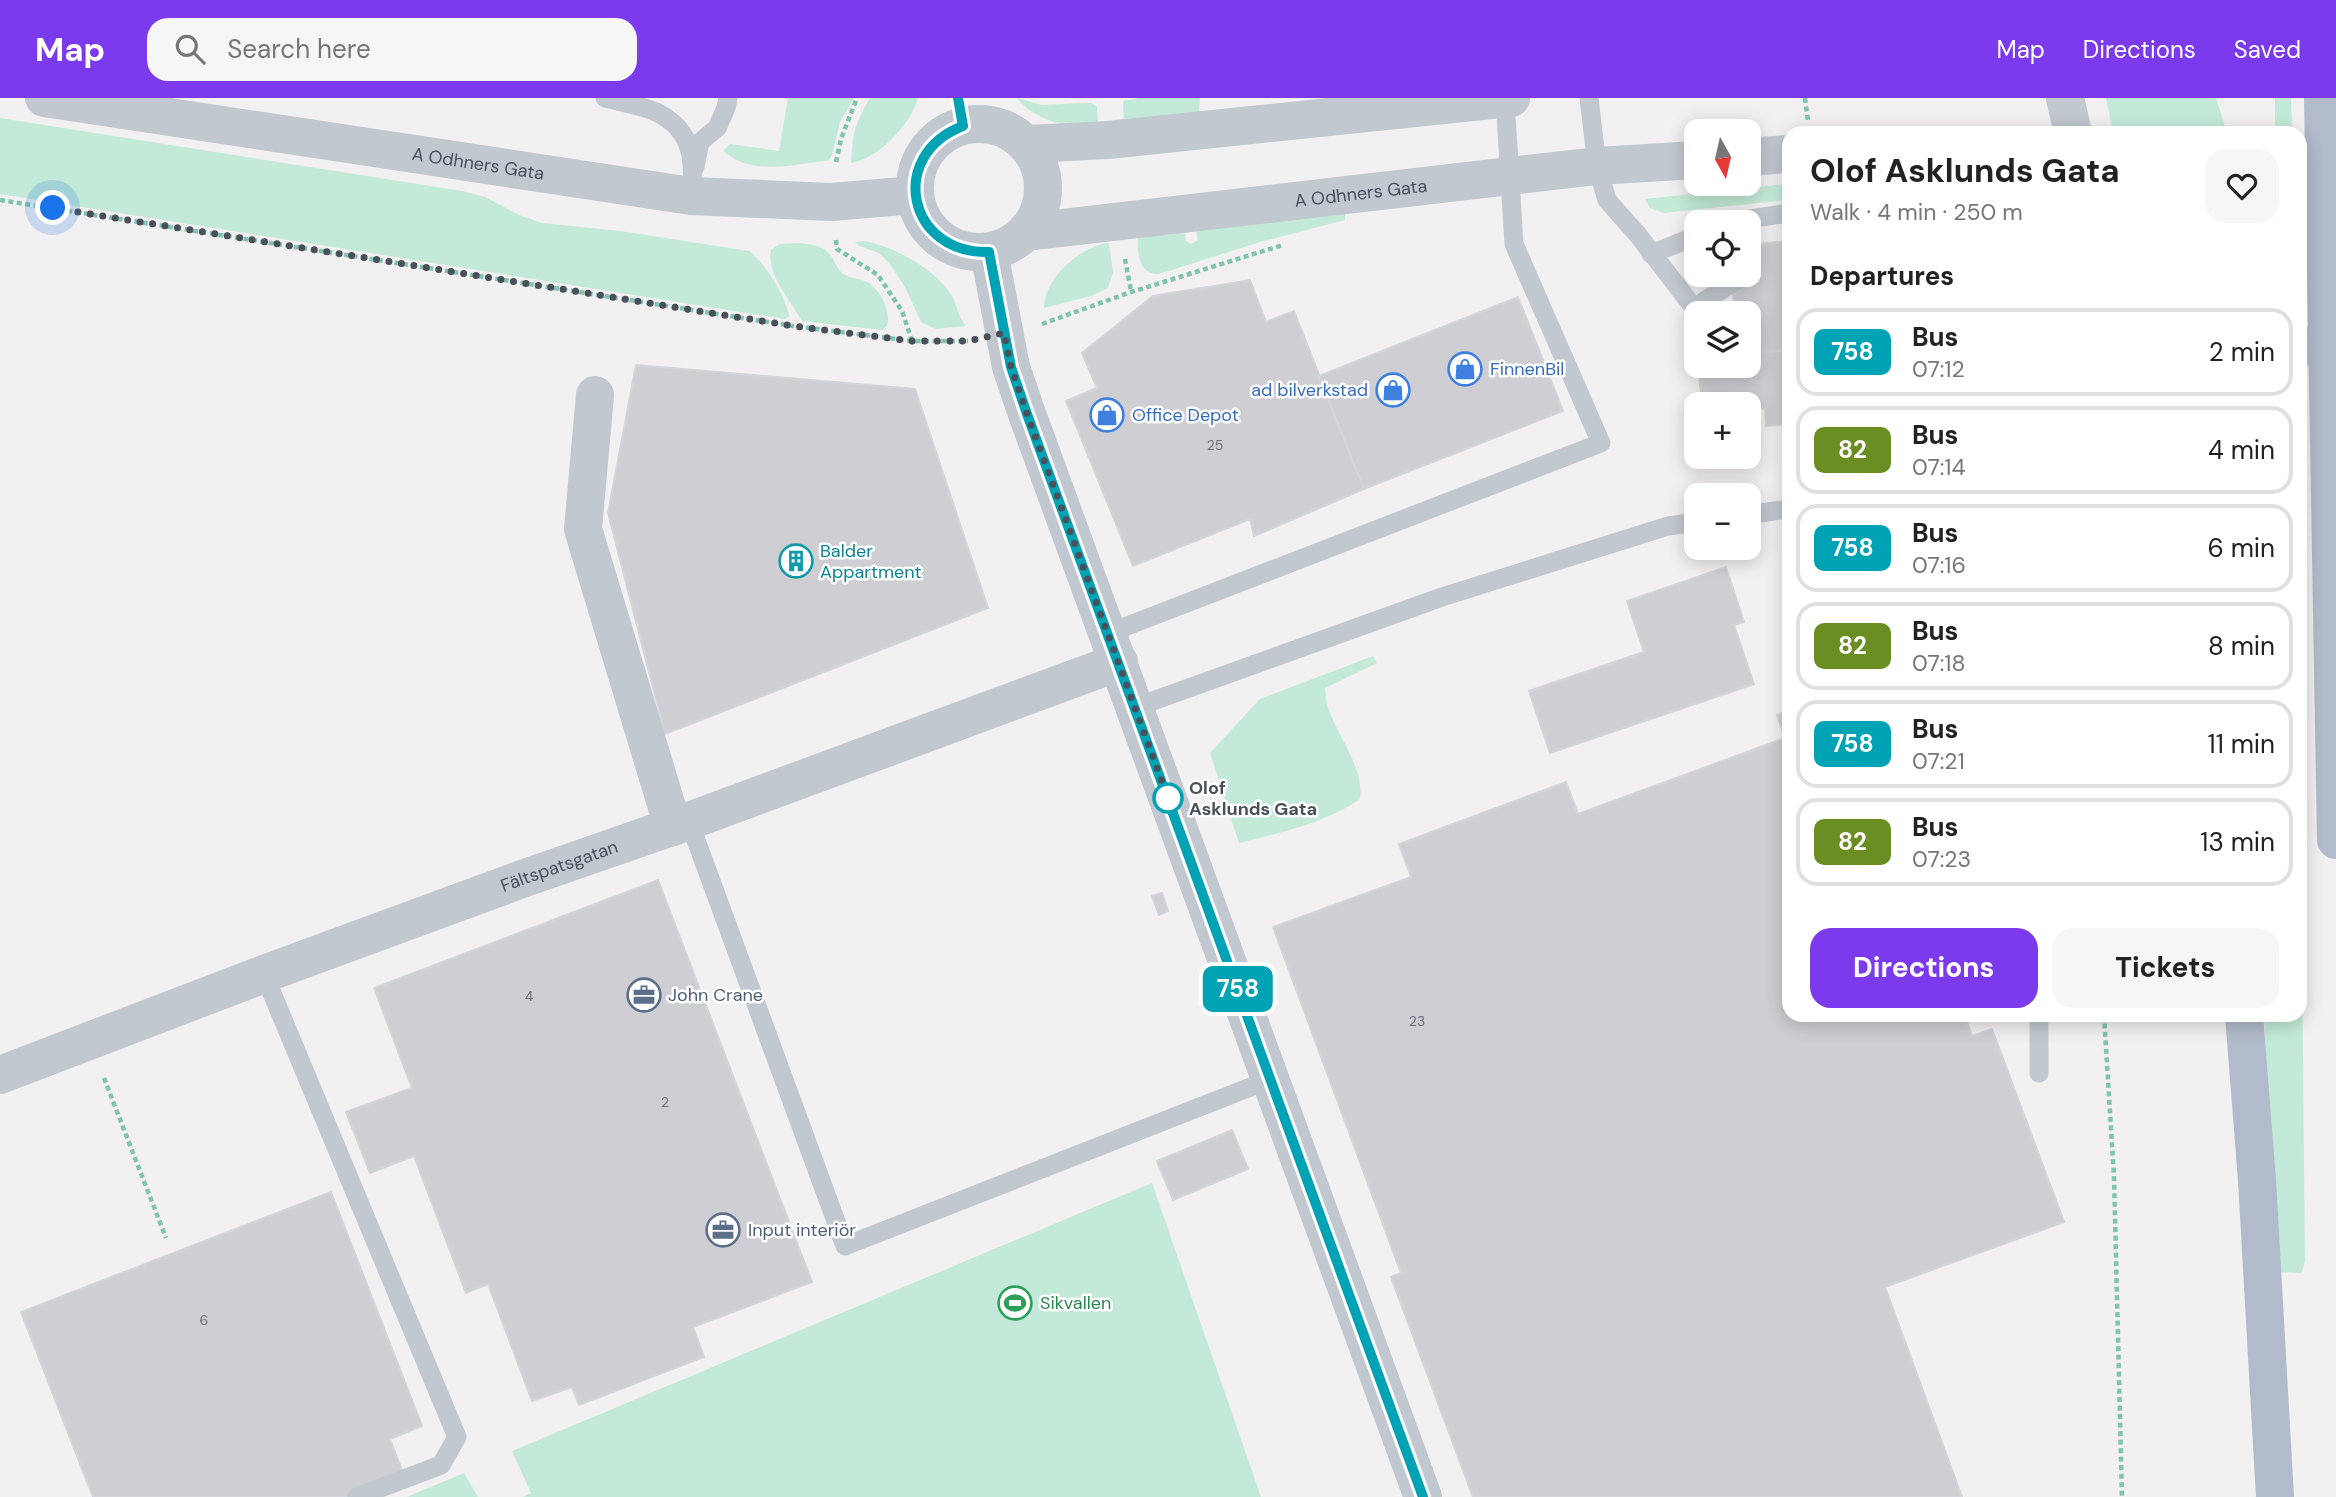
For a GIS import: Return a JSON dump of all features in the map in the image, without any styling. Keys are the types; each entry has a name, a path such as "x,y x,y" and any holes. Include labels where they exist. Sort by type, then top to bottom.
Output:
{"main road":[{"path":"2323,98 2336,840"},
{"path":"2245,1022 2257,1180 2275,1497"}],"street":[{"name":"A Odhners Gata","path":"44,98 173,108 831,202 915,195"},
{"path":"1027,145 1108,140 1511,98"},
{"path":"2066,98 2072,126"},
{"path":"1027,232 1038,216 1043,198 1040,170 1027,145 1014,134 981,124 961,112 949,132 926,152 918,173 915,195 919,212 928,227 940,239 955,248 989,252 1011,367 1027,414 1423,1497"},
{"path":"1761,156 1782,154"},
{"name":"A Odhners Gata","path":"989,252 1016,242 1027,232 1597,166 1684,161"},
{"path":"2307,346 2336,350"},
{"path":"595,395 583,529 681,824"},
{"name":"Fältspatsgatan","path":"0,1075 264,974 681,824 1114,648"}],"lane":[{"path":"605,98 658,113 685,135 693,182"},
{"path":"693,182 700,142 718,128 727,98"},
{"path":"1589,98 1597,166 1611,207 1693,301"},
{"path":"1114,648 1601,443 1514,244 1504,99"},
{"path":"1761,217 1782,213"},
{"path":"1651,254 1684,241"},
{"path":"1712,301 1728,287"},
{"path":"1761,513 1782,510"},
{"path":"1136,707 1442,597 1668,526 1684,524"},
{"path":"681,824 845,1246 1271,1079"},
{"path":"264,974 457,1437 441,1465 357,1497"},
{"path":"2039,1022 2039,1073"}],"path":[{"path":"1805,98 1809,126"},
{"path":"0,200 793,326 912,341 968,341 1039,325 1130,292 1291,242"},
{"path":"2104,1022 2114,1177 2122,1497"},
{"path":"89,1041 166,1238"}],"green space":[{"path":"788,98 854,98 840,122 829,160 787,166 760,166 734,159 723,151 730,144 779,151"},
{"path":"870,98 918,98 909,118 892,139 872,155 851,163 855,129"},
{"path":"1017,98 1042,105 1091,103 1097,107 1098,127 1054,122 1034,113"},
{"path":"1139,98 1200,98 1199,114 1124,128 1123,101"},
{"path":"2106,98 2216,98 2225,126 2112,126"},
{"path":"2275,98 2291,98 2292,126 2275,126"},
{"path":"0,118 462,191 485,197 519,215 542,223 620,231 749,251 774,280 789,316 785,319 0,194"},
{"path":"1782,185 1782,201 1663,213 1650,208 1645,199 1684,195 1761,196 1761,187"},
{"path":"1345,212 1345,220 1260,242 1159,274 1147,271 1139,256 1138,237 1185,233 1186,241 1191,244 1198,240 1196,231"},
{"path":"863,241 900,253 936,277 952,296 966,326 936,329 921,322 905,287 889,263 879,253 855,242"},
{"path":"1109,243 1113,273 1108,288 1091,296 1044,308 1050,286 1066,265 1087,250"},
{"path":"779,244 814,245 827,251 843,274 869,283 878,292 888,315 887,326 882,330 802,321 780,287 772,268 771,250"},
{"path":"1373,656 1377,663 1325,688 1333,721 1355,764 1360,799 1317,821 1239,843 1210,753 1260,699"},
{"path":"2264,1022 2303,1022 2305,1262 2301,1273 2279,1272"},
{"path":"1152,1183 1261,1497 523,1497 531,1493 512,1451"},
{"path":"464,1473 478,1497 407,1497"}],"building":[{"path":"1782,242 1782,350 1761,352 1761,301 1734,301 1732,287 1761,287 1761,244"},
{"path":"1250,280 1266,322 1294,311 1364,489 1254,536 1250,519 1133,566 1066,401 1097,388 1082,353 1153,296"},
{"path":"1518,297 1563,411 1364,489 1319,376"},
{"path":"1782,351 1782,425 1766,426 1765,408 1761,408 1761,392 1701,392 1699,378 1761,378 1761,353"},
{"name":"Balder Appartment","path":"636,365 915,389 988,608 665,734 608,513"},
{"path":"1726,567 1744,622 1734,625 1754,684 1550,753 1529,691 1644,652 1627,601"},
{"path":"1782,713 1782,729 1777,715"},
{"path":"1782,739 1782,1022 1967,1022 1972,1036 1992,1029 2064,1222 1885,1287 1962,1497 1473,1497 1391,1277 1401,1273 1273,927 1411,877 1399,844 1566,782 1578,814"},
{"path":"658,880 812,1282 693,1327 704,1357 579,1405 572,1387 532,1401 488,1284 466,1293 414,1156 370,1173 346,1112 412,1088 374,988"},
{"path":"1162,893 1168,911 1159,915 1152,896"},
{"path":"1232,1130 1248,1169 1173,1200 1157,1161"},
{"path":"331,1192 422,1426 390,1439 405,1478 357,1497 93,1497 21,1312"}],"bus line":[{"name":"758","path":"958,98 963,126 937,141 926,152 919,166 915,195 919,212 928,227 940,239 955,248 989,252 1011,367 1027,414 1423,1497"}],"place":[{"name":"FinnenBil","path":"1465,369"},
{"name":"ad bilverkstad","path":"1393,390"},
{"name":"Office Depot","path":"1107,415"},
{"name":"Balder Appartment","path":"796,561"},
{"name":"Olof Asklunds Gata","path":"1168,798"},
{"name":"John Crane","path":"644,995"},
{"name":"Input interiör","path":"723,1230"},
{"name":"Sikvallen","path":"1015,1303"}],"route":[{"path":"53,208 793,326 912,341 968,341 1004,333 1011,367 1027,414 1168,798"}]}
